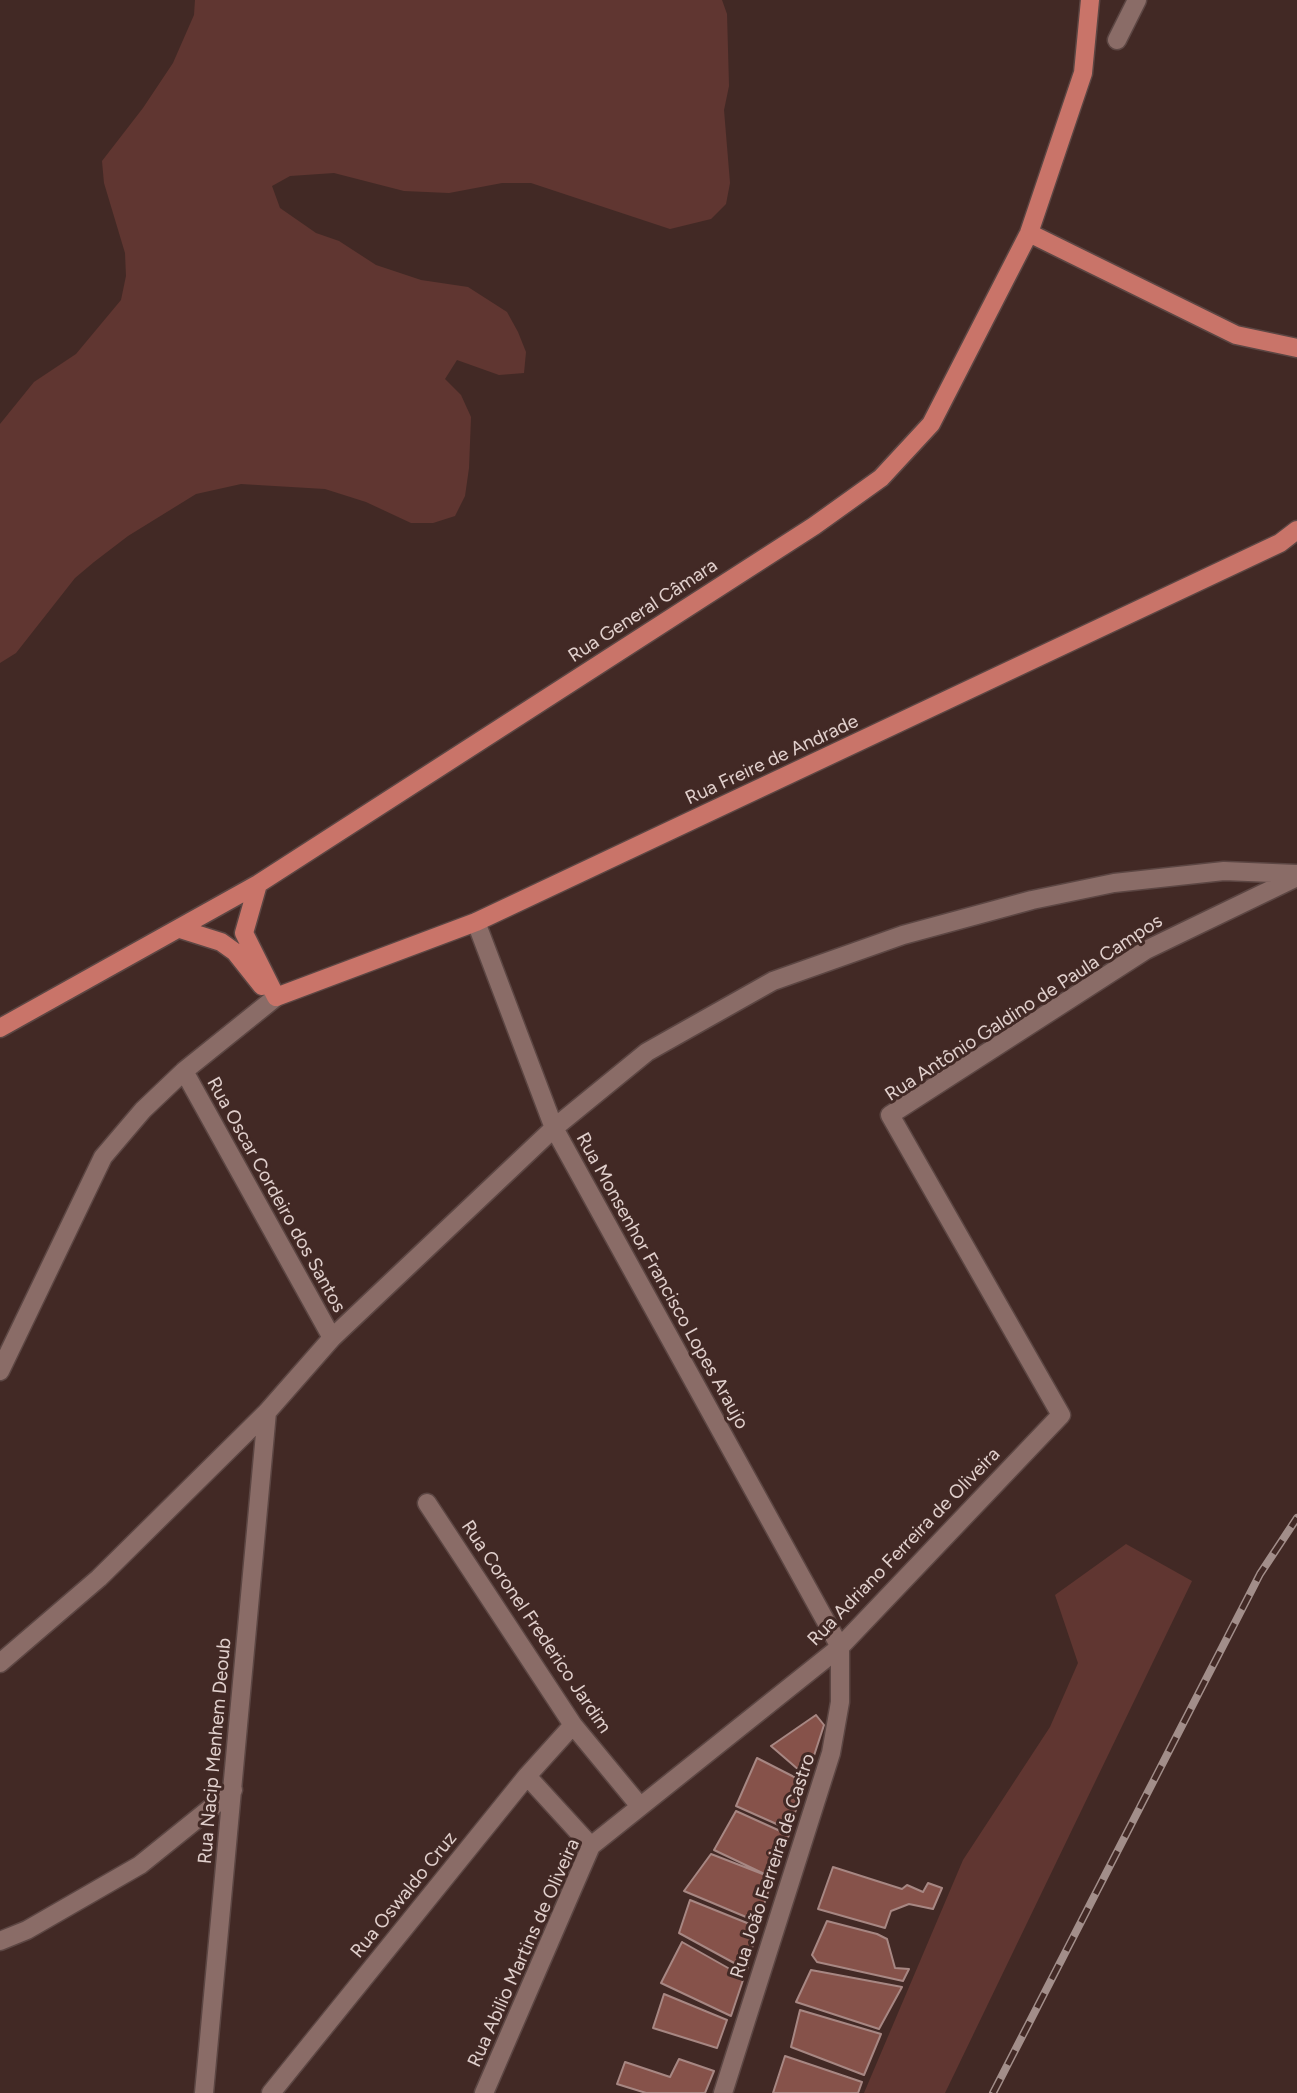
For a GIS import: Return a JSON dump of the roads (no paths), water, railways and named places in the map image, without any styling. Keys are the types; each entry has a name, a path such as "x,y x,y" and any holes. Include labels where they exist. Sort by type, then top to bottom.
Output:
{"main road":[{"name":"Rua General Câmara","path":"0,1028 257,884 814,526 881,478 931,424 1029,233 1083,73 1090,0"},
{"path":"1029,233 1236,335 1297,348"},
{"name":"Rua Freire de Andrade","path":"276,997 476,922 1288,543 1297,530"},
{"path":"257,884 244,933 276,997"},
{"path":"180,929 221,942 235,952 255,981 276,997"}],"street":[{"path":"1117,40 1137,0"},
{"path":"0,1663 99,1578 267,1412 332,1338 554,1128 647,1052 773,981 903,935 1032,900 1114,883 1224,872 1297,875"},
{"name":"Rua Antônio Galdino de Paula Campos","path":"1061,1415 890,1115 1146,950 1297,875"},
{"name":"Rua Monsenhor Francisco Lopes Araujo","path":"476,922 554,1128 840,1647"},
{"path":"0,1371 103,1157 143,1110 184,1072 276,997"},
{"name":"Rua Oscar Cordeiro dos Santos","path":"184,1072 332,1338"},
{"name":"Rua Nacip Menhem Deoub","path":"204,2093 267,1412"},
{"name":"Rua Adriano Ferreira de Oliveira","path":"639,1805 840,1647 1061,1415"},
{"name":"Rua Coronel Frederico Jardim","path":"427,1503 573,1726 639,1805"},
{"name":"Rua João Ferreira de Castro","path":"723,2093 831,1754 840,1702 840,1647"},
{"name":"Rua Oswaldo Cruz","path":"271,2093 527,1776 573,1726"},
{"path":"527,1776 591,1846"},
{"path":"0,1941 27,1930 140,1866 233,1790"},
{"name":"Rua Abilio Martins de Oliveira","path":"484,2093 591,1846 639,1805"}],"railway":[{"path":"993,2093 1260,1574 1297,1518"}]}
